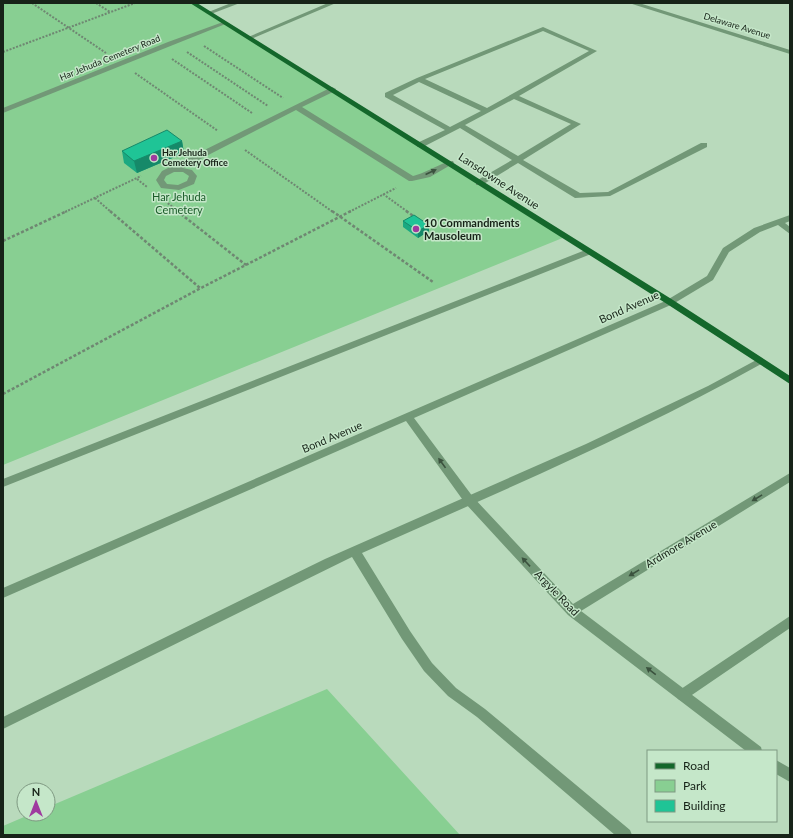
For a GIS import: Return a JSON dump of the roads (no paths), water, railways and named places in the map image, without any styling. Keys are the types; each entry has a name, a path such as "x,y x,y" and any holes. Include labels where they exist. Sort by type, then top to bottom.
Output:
{"main road":[{"name":"Lansdowne Avenue","path":"193,3 670,302 790,381"}],"street":[{"path":"209,13 237,3"},
{"path":"248,38 333,3"},
{"name":"Delaware Avenue","path":"632,3 790,52"},
{"name":"Har Jehuda Cemetery Road","path":"3,111 172,42 225,23"},
{"path":"420,145 451,130 487,111 594,51 543,29 418,79 388,96 451,130"},
{"path":"418,79 487,111"},
{"path":"168,172 332,89"},
{"path":"479,182 577,124 514,96"},
{"path":"297,107 412,180 427,175 450,163"},
{"path":"460,125 578,196 610,194 704,145"},
{"name":"Bond Avenue","path":"3,593 670,302 710,278 726,250 756,230 790,218"},
{"path":"779,222 790,231"},
{"path":"3,483 588,252"},
{"path":"3,723 355,550 590,447 711,388 760,361"},
{"name":"Argyle Road","path":"408,417 469,500 572,611 755,750"},
{"name":"Ardmore Avenue","path":"572,611 790,477"},
{"path":"355,550 428,667 452,692 481,713 625,835"},
{"path":"682,695 790,621"},
{"path":"777,767 790,776"}],"place":[{"name":"Har Jehuda Cemetery Office","path":"154,158"},
{"name":"10 Commandments Mausoleum","path":"416,229"}],"park label":[{"name":"Har Jehuda Cemetery","path":"179,203"}]}
